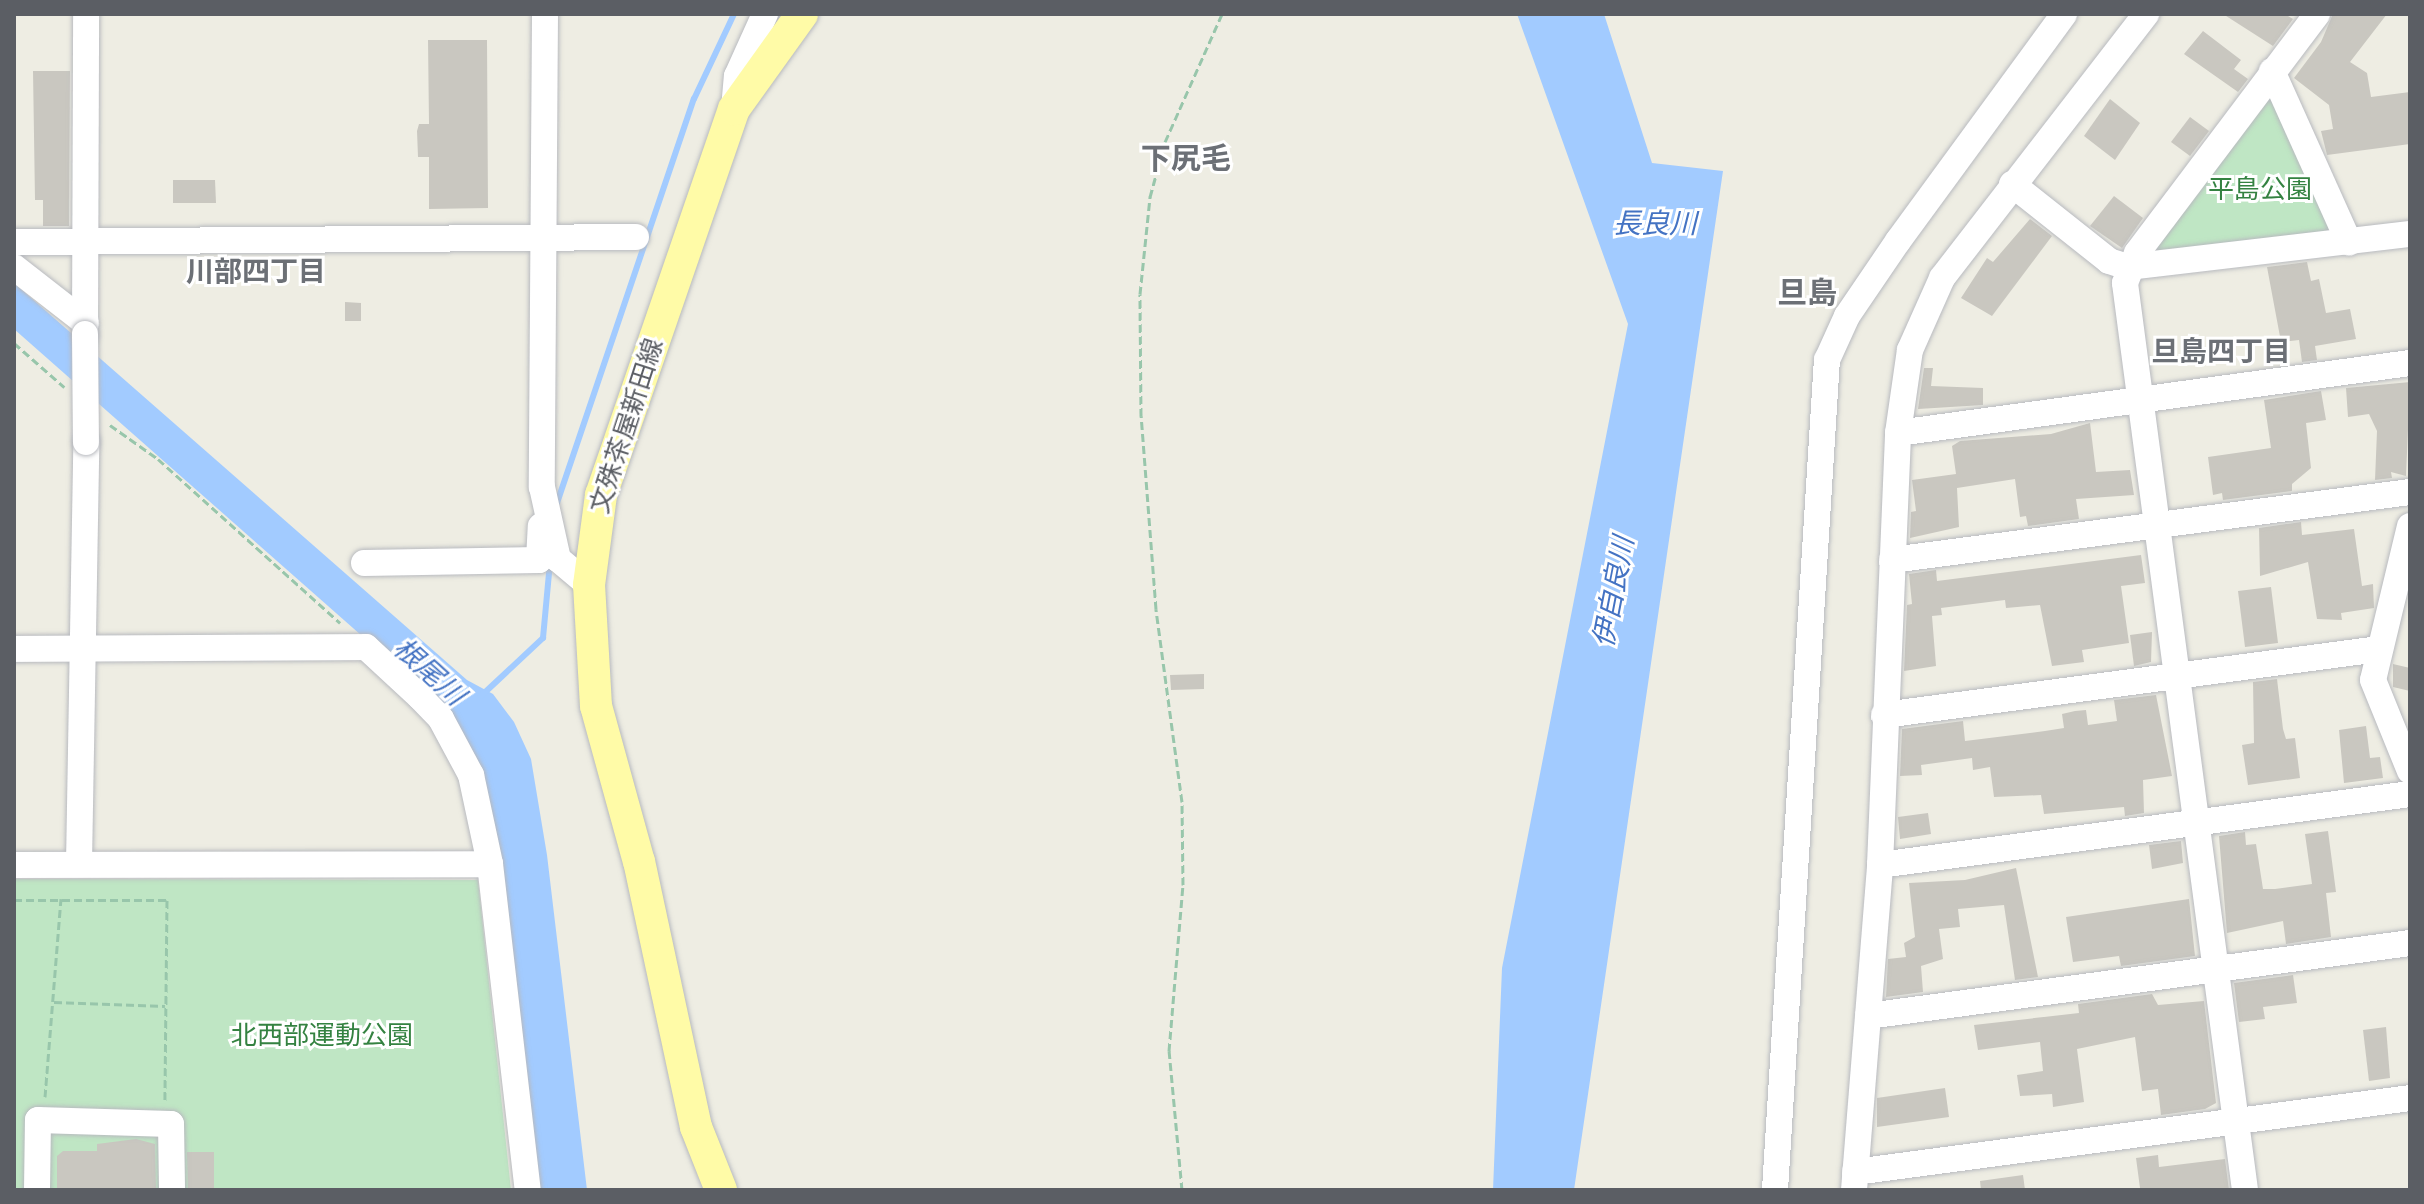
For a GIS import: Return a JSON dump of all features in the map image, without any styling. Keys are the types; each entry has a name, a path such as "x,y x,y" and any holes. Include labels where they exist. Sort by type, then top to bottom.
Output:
{"main road":[{"name":"文殊茶屋新田線","path":"721,1190 696,1127 639,862 596,706 589,585 601,495 734,109 802,14"}],"street":[{"path":"79,864 86,649 86,14"},
{"path":"364,563 539,560 545,14"},
{"path":"734,109 737,76 765,14"},
{"path":"1775,1190 1827,360 1847,316 1889,254 2064,14"},
{"path":"2146,14 1942,278 1910,350 1898,433 1880,865 1855,1181 2236,1121 2410,1098"},
{"path":"2245,1190 2139,401 2128,267 2317,14"},
{"path":"2272,71 2349,242"},
{"path":"2012,184 2109,261 2128,267 2410,234"},
{"path":"14,242 636,237"},
{"path":"14,267 86,329"},
{"path":"1898,433 2410,363"},
{"path":"542,487 558,559 589,585"},
{"path":"1892,560 2410,492"},
{"path":"2410,526 2373,680 2410,771"},
{"path":"14,649 366,647 441,719 471,775 490,864 528,1190"},
{"path":"1884,715 2177,673 2379,649"},
{"path":"1880,865 2410,794"},
{"path":"14,865 490,864"},
{"path":"1868,1016 2410,943"},
{"path":"37,1190 38,1120 171,1124 172,1190"}],"path":[{"path":"1182,1190 1169,1051 1183,885 1182,802 1156,609 1141,416 1140,294 1150,197 1165,142 1222,14"},
{"path":"14,343 73,395"},
{"path":"97,416 158,459 366,647"},
{"path":"44,1113 61,899"},
{"path":"14,900 167,900 165,1105"},
{"path":"54,1002 165,1006"}],"green space":[{"name":"平島公園","path":"2268,92 2333,228 2329,236 2146,252"},
{"name":"北西部運動公園","path":"14,879 478,880 511,1190 14,1190"}],"water":[{"name":"長良川","path":"1517,14 1604,14 1652,163 1723,171 1574,1190 1493,1190 1502,968 1628,324"},
{"name":"根尾川","path":"14,283 467,680 493,694 514,722 531,759 547,855 587,1190 538,1190 482,770 446,710 14,329"}],"building":[{"path":"2223,14 2285,14 2293,19 2273,46"},
{"path":"2333,14 2387,14 2350,62 2367,73 2371,97 2410,92 2410,144 2327,155 2321,131 2333,129 2329,105 2294,78 2321,42"},
{"path":"2203,31 2241,60 2234,69 2248,79 2238,92 2184,54"},
{"path":"428,40 487,40 488,208 429,209 429,157 418,157 417,131 419,124 429,124"},
{"path":"33,71 70,71 69,226 43,226 43,200 35,200"},
{"path":"2110,99 2140,123 2115,160 2084,136"},
{"path":"2190,117 2209,131 2190,156 2171,142"},
{"path":"173,180 215,180 216,203 173,203"},
{"path":"2114,196 2143,218 2122,248 2090,226"},
{"path":"2030,219 2052,236 1992,316 1961,298 1987,258 1993,262"},
{"path":"2307,262 2311,281 2319,279 2326,313 2350,309 2356,339 2315,346 2317,360 2302,362 2299,340 2281,342 2267,267"},
{"path":"345,302 361,303 361,321 345,321"},
{"path":"1924,368 1933,368 1931,386 1983,388 1983,405 1918,409"},
{"path":"2410,382 2406,476 2391,472 2392,478 2375,480 2377,431 2369,414 2348,417 2346,388"},
{"path":"2321,391 2326,420 2306,423 2311,468 2292,484 2292,491 2223,500 2222,493 2213,495 2208,457 2271,448 2264,400"},
{"path":"2090,423 2096,472 2130,470 2134,495 2076,499 2079,519 2028,526 2026,516 2020,517 2015,479 1957,488 1959,527 1910,538 1911,512 1916,511 1912,480 1956,474 1952,446 1960,441 2051,434"},
{"path":"2301,522 2302,535 2354,529 2362,586 2373,584 2374,608 2341,613 2342,620 2317,619 2308,562 2260,576 2259,528"},
{"path":"2141,555 2145,583 2121,586 2129,643 2082,650 2084,662 2052,666 2040,605 2006,608 2005,600 1941,608 1942,615 1932,616 1936,666 1904,671 1907,605 1912,604 1909,574 1936,570 1937,581"},
{"path":"2271,587 2278,643 2245,647 2238,591"},
{"path":"2152,632 2151,662 2134,666 2130,635"},
{"path":"2393,664 2410,668 2410,691 2393,687"},
{"path":"1204,674 1204,689 1171,690 1170,675"},
{"path":"2277,679 2283,729 2286,739 2295,738 2300,778 2248,785 2242,745 2254,743 2253,682"},
{"path":"2156,695 2172,776 2143,780 2144,813 2125,816 2124,807 2044,814 2041,795 1994,797 1990,767 1973,770 1972,758 1921,765 1922,775 1900,776 1902,729 1963,721 1965,741 2045,731 2064,728 2062,714 2075,711 2086,710 2088,725 2117,721 2114,700"},
{"path":"2366,726 2370,758 2380,757 2383,778 2344,783 2339,730"},
{"path":"1928,813 1931,834 1900,839 1898,817"},
{"path":"2328,831 2336,892 2326,893 2331,937 2286,944 2283,921 2227,933 2219,836 2245,832 2246,845 2256,844 2263,889 2275,889 2312,884 2305,834"},
{"path":"2181,841 2183,863 2152,869 2149,845"},
{"path":"2016,868 2038,977 2015,980 2004,905 1958,909 1960,927 1939,929 1943,959 1921,966 1923,992 1886,997 1888,959 1906,957 1904,943 1915,937 1909,883 1965,880"},
{"path":"2189,899 2195,956 2121,966 2119,956 2073,962 2066,917"},
{"path":"2293,975 2297,1003 2263,1007 2265,1019 2239,1022 2234,983"},
{"path":"2152,994 2158,1005 2204,1001 2216,1103 2205,1109 2161,1115 2158,1089 2142,1091 2135,1037 2077,1049 2084,1102 2053,1107 2052,1094 2020,1096 2017,1075 2043,1071 2040,1042 1978,1050 1974,1025 2079,1013 2078,1004"},
{"path":"2386,1027 2390,1078 2369,1081 2363,1030"},
{"path":"1945,1088 1949,1117 1877,1127 1877,1098"},
{"path":"136,1139 155,1144 156,1190 57,1190 57,1156 63,1151 97,1151 97,1144"},
{"path":"187,1152 214,1152 214,1190 188,1190"},
{"path":"2158,1155 2159,1167 2225,1159 2229,1190 2140,1188 2136,1158"},
{"path":"2023,1175 2025,1190 1981,1190 1980,1181"}],"waterway":[{"path":"557,503 694,99 734,14"},
{"name":"根尾川","path":"481,696 543,638 550,562"}],"district":[{"name":"下尻毛","path":"1186,159"},
{"name":"川部四丁目","path":"256,272"},
{"name":"旦島","path":"1807,293"},
{"name":"旦島四丁目","path":"2221,352"}],"water label":[{"name":"伊自良川","path":"1614,592"}]}
